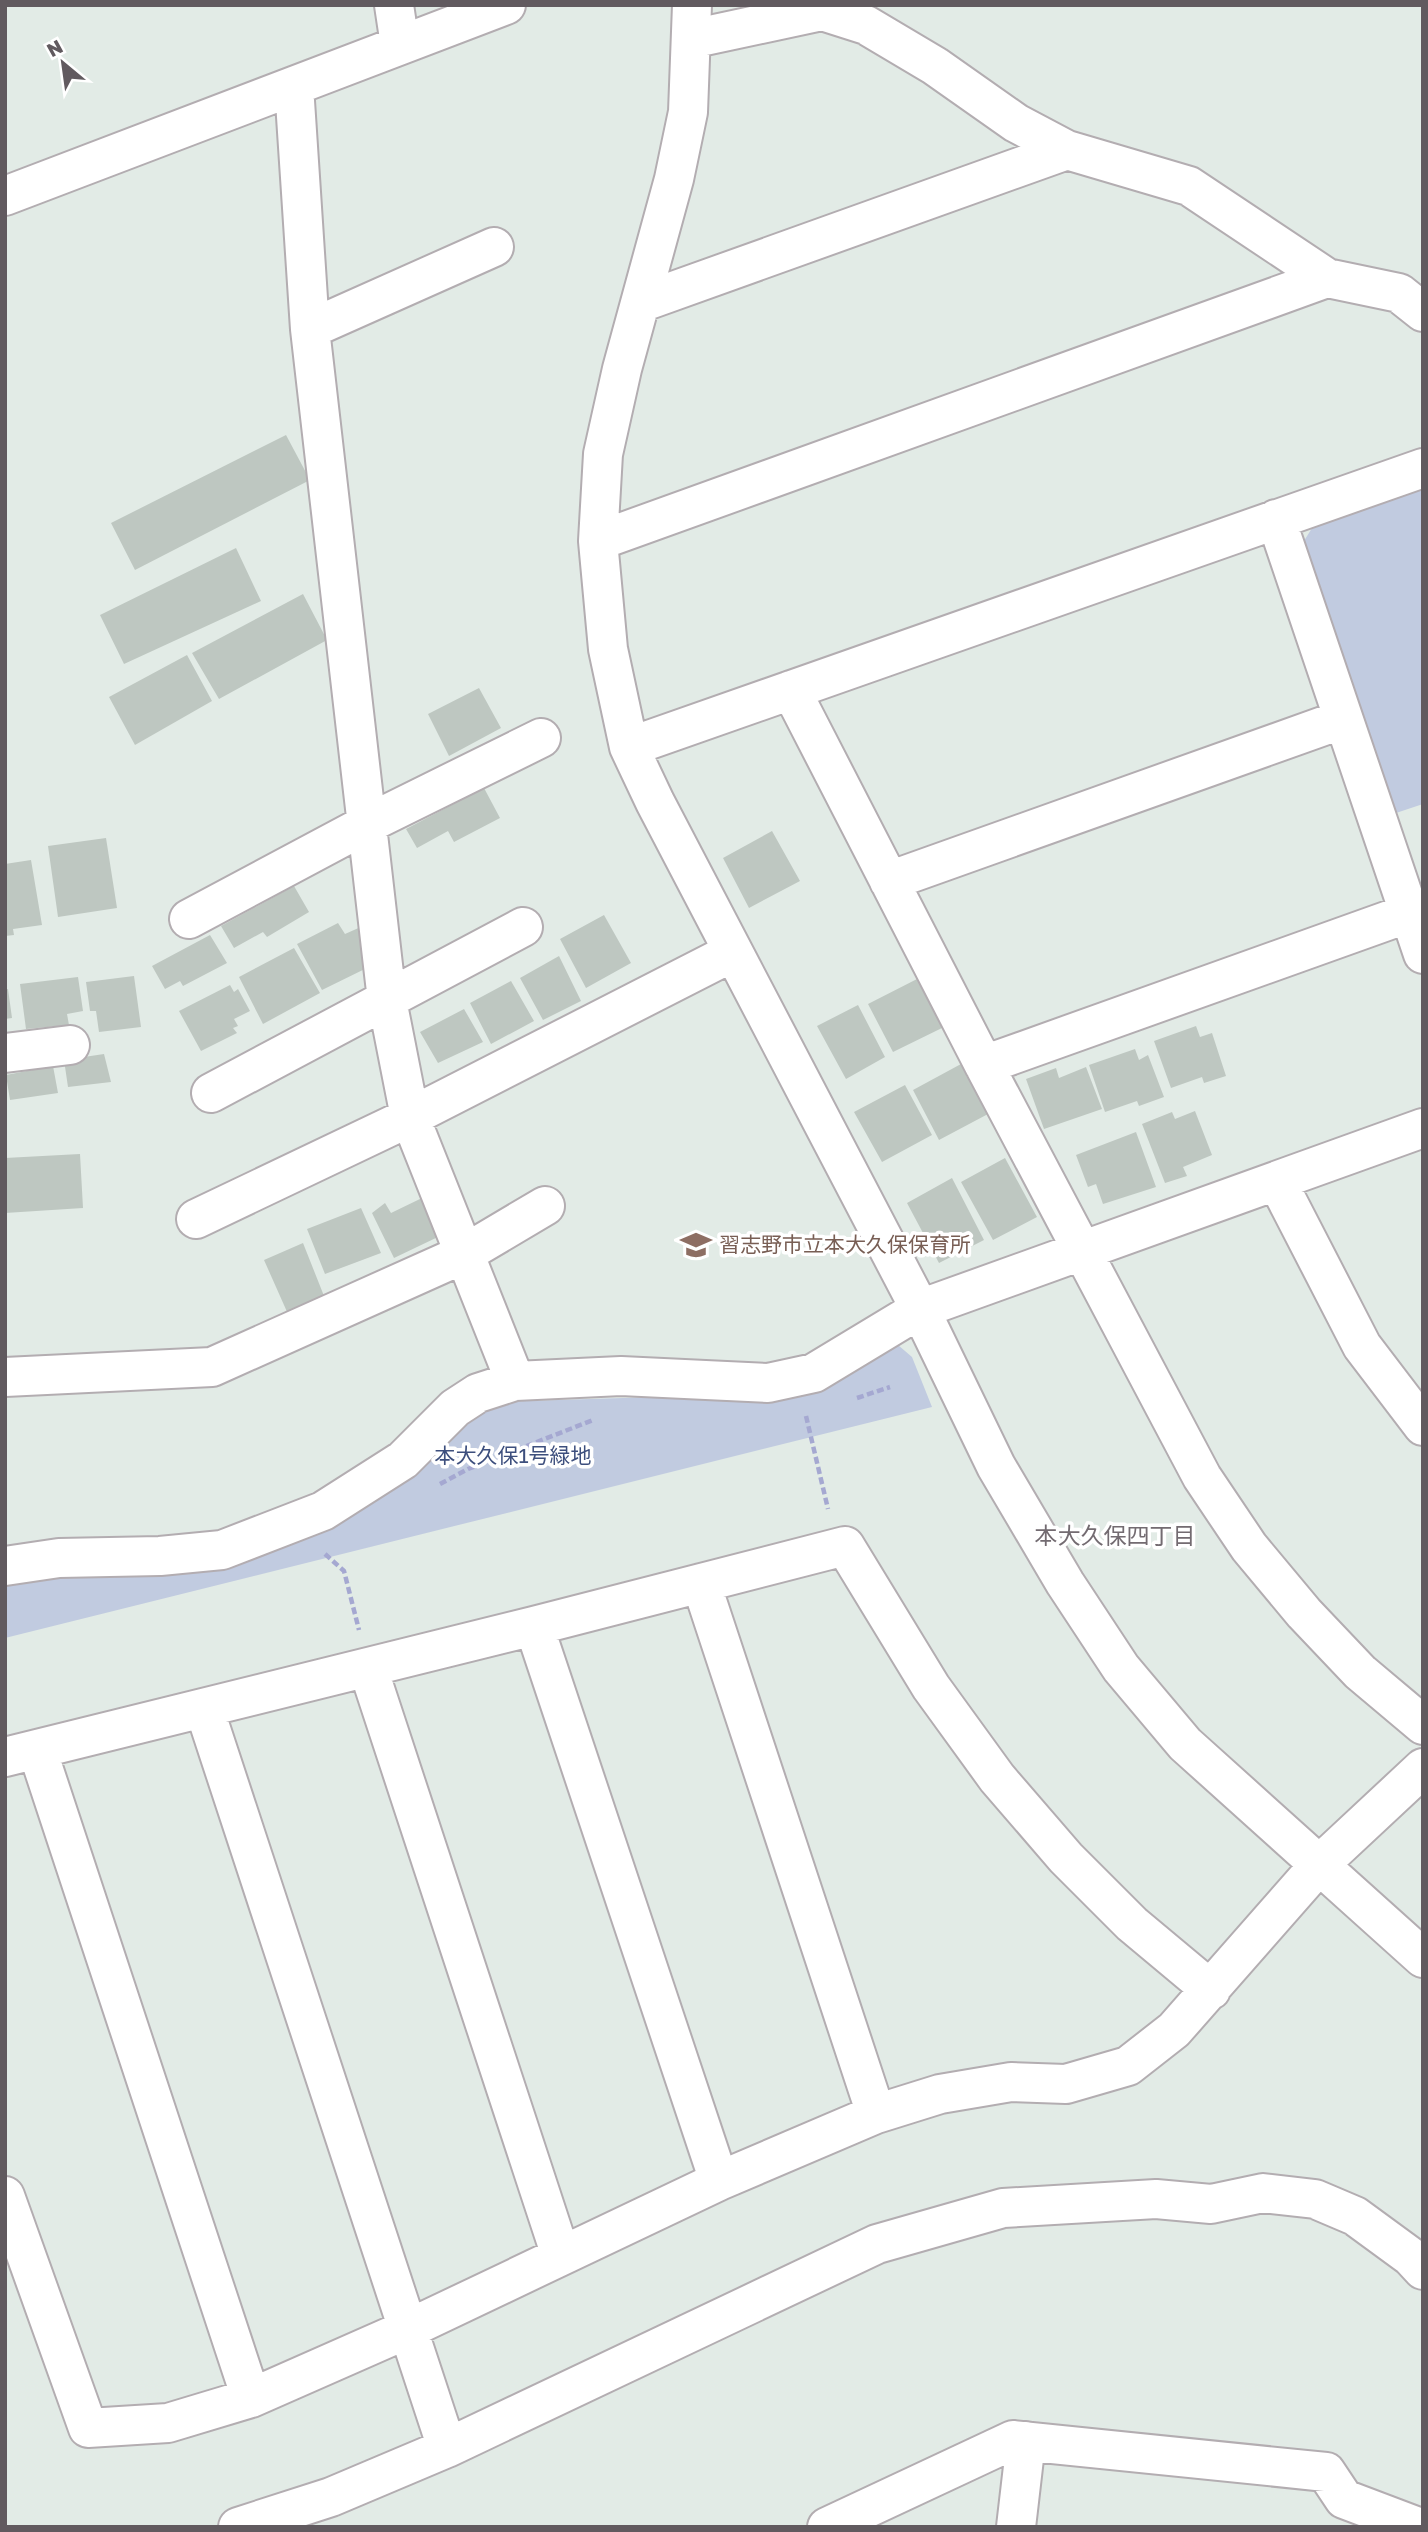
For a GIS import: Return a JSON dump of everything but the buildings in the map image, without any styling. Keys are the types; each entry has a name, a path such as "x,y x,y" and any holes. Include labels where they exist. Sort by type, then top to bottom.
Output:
{"street":[{"path":"394,5 400,46"},
{"path":"5,196 506,5"},
{"path":"1423,312 1399,293 1327,278 1189,186 1067,150 1016,123 935,66 866,25 822,11 692,22 688,112 674,180 622,369 603,454 598,541 608,649 629,747 655,802 920,1309 996,1466 1065,1583 1121,1668 1185,1744 1423,1958"},
{"path":"294,86 310,329 387,1000 410,1117 515,1381"},
{"path":"640,303 1067,150"},
{"path":"310,329 494,247"},
{"path":"598,541 1327,278"},
{"path":"629,747 1423,468"},
{"path":"1276,519 1423,954"},
{"path":"790,690 1202,1477 1249,1547 1304,1613 1360,1671 1423,1725"},
{"path":"889,881 1343,719"},
{"path":"190,919 367,824 541,738"},
{"path":"984,1065 1409,913"},
{"path":"211,1093 523,927"},
{"path":"196,1219 410,1117 733,952"},
{"path":"5,1053 70,1045"},
{"path":"5,1566 59,1558 160,1556 222,1550 323,1511 403,1461 455,1408 478,1393 515,1381 621,1376 768,1383 814,1373 920,1309 1423,1128"},
{"path":"1277,1181 1363,1346 1423,1426"},
{"path":"5,1377 212,1367 464,1254 545,1206"},
{"path":"251,2398 21,1753 368,1668 845,1546 931,1687 1014,1798 1066,1858 1132,1924 1211,1990"},
{"path":"701,1583 876,2114"},
{"path":"534,1626 719,2181"},
{"path":"368,1668 561,2256"},
{"path":"204,1708 447,2448"},
{"path":"5,2196 88,2428 168,2423 251,2398 408,2329 719,2181 876,2114 940,2094 1011,2082 1066,2084 1128,2066 1174,2030 1320,1866 1423,1768"},
{"path":"238,2527 331,2497 447,2448 877,2244 1003,2208 1156,2199 1211,2204 1263,2193 1315,2199 1355,2216 1411,2257 1423,2270"},
{"path":"827,2527 1013,2440 1326,2472 1343,2513 1418,2527"},
{"path":"1016,2527 1026,2441"}],"path":[{"path":"853,1399 890,1387"},
{"path":"817,1410 805,1414 837,1548"},
{"path":"433,1488 467,1469 604,1416"},
{"path":"335,1546 321,1551 344,1571 368,1668"}],"green space":[{"path":"1423,485 1423,804 1393,814 1302,544 1314,525"},
{"name":"本大久保1号緑地","path":"898,1345 912,1357 932,1407 5,1638 5,1582 225,1562 445,1442 494,1402 656,1397 749,1402 820,1385"}],"place":[{"name":"習志野市立本大久保保育所","path":"696,1245"}],"district":[{"name":"本大久保四丁目","path":"1115,1536"}]}
